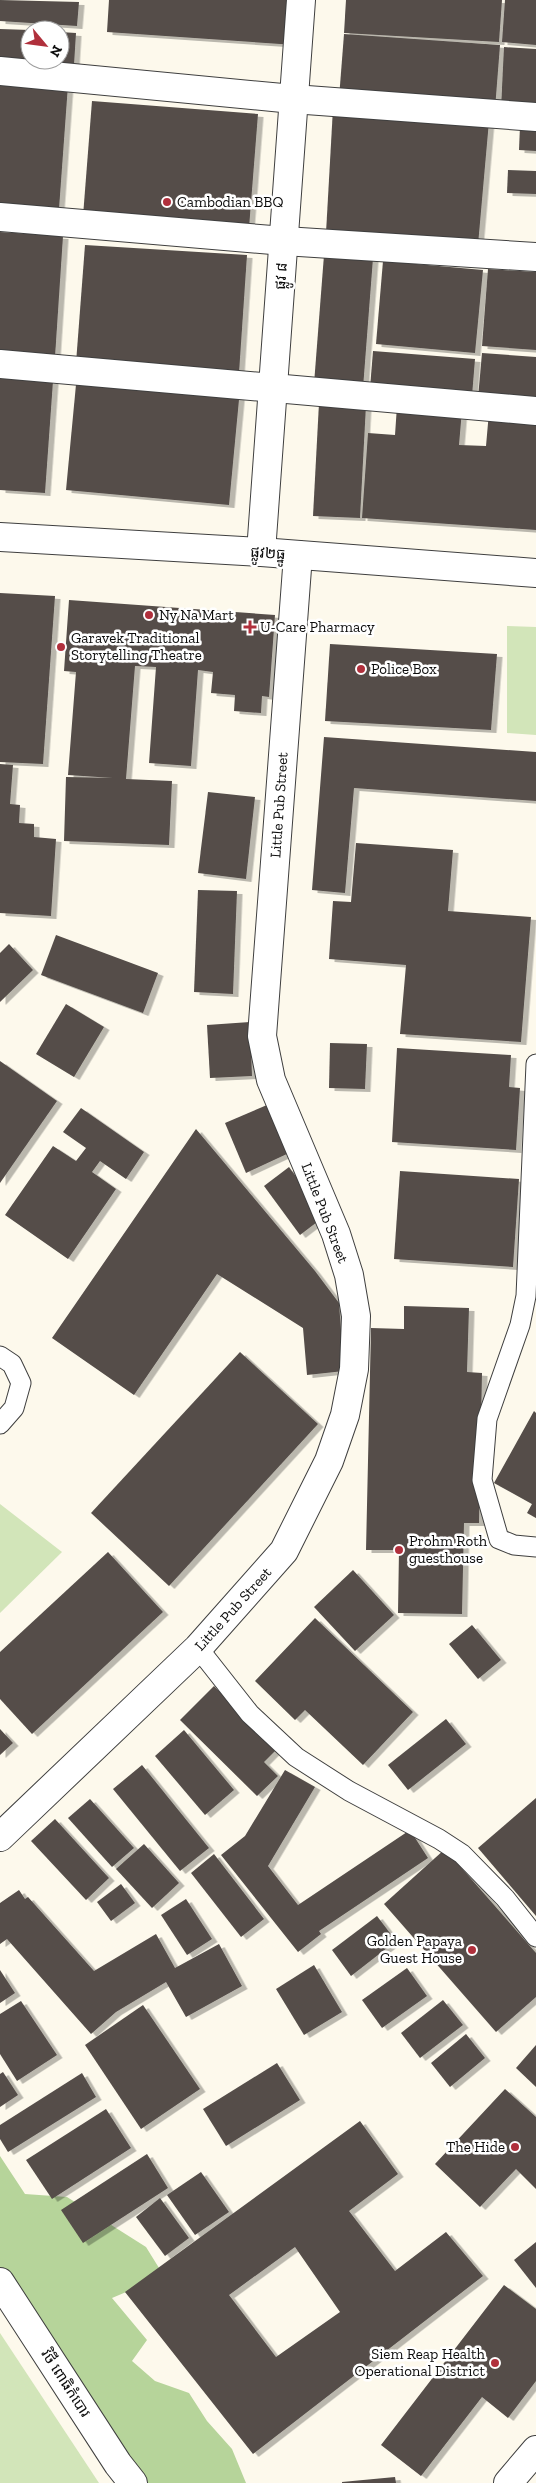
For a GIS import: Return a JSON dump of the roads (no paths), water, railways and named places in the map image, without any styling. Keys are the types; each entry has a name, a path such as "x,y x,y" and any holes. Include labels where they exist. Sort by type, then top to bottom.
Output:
{"street":[{"name":"ផ្លូវ ៨","path":"262,552 300,0"},
{"path":"0,71 293,99 536,117"},
{"path":"0,217 284,241 536,257"},
{"path":"0,364 536,411"},
{"name":"ផ្លូវ២ធ្នូ","path":"0,537 262,552 536,573"},
{"name":"Little Pub Street","path":"0,1837 198,1648 284,1551 329,1460 345,1415 354,1369 356,1316 349,1275 336,1234 271,1080 262,1036 298,555"},
{"name":"វិថី ពោធិកំបោរ","path":"0,2282 118,2464 133,2483"},
{"path":"508,2483 536,2450"}],"lane":[{"path":"536,1064 526,1296 520,1325 486,1418 482,1480 499,1539 514,1545 536,1547"},
{"path":"0,1356 12,1364 21,1384 14,1408 0,1424"},
{"path":"198,1648 250,1714 296,1757 349,1791 439,1838 462,1854 505,1898 536,1936"}],"place":[{"name":"Cambodian BBQ","path":"167,202"},
{"name":"Ny Na Mart","path":"149,615"},
{"name":"U-Care Pharmacy","path":"250,627"},
{"name":"Garavek Traditional Storytelling Theatre","path":"61,647"},
{"name":"Police Box","path":"361,669"},
{"name":"Prohm Roth guesthouse","path":"399,1550"},
{"name":"Golden Papaya Guest House","path":"472,1950"},
{"name":"The Hide","path":"515,2147"},
{"name":"Siem Reap Health Operational District","path":"495,2363"}]}
